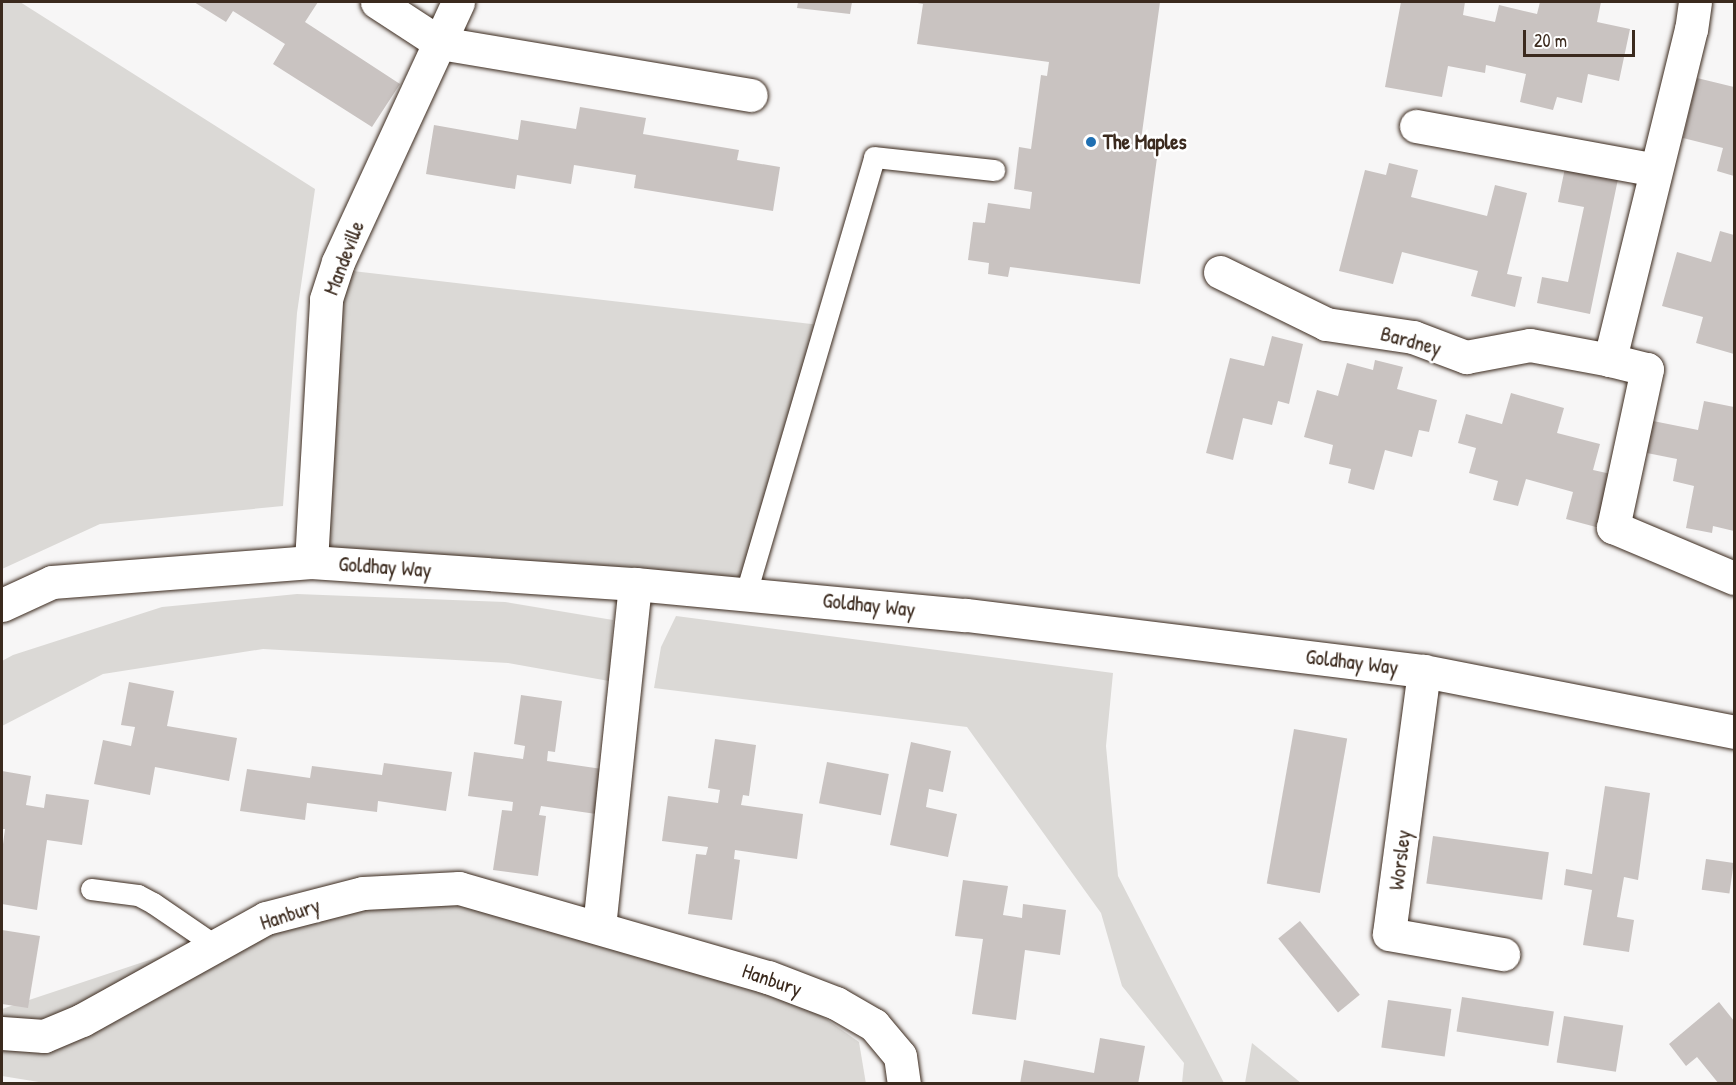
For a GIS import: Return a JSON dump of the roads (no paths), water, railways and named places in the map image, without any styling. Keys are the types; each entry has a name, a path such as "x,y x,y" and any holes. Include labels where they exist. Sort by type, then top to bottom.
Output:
{"street":[{"path":"377,2 440,43 752,94"},
{"name":"Mandeville","path":"311,562 326,299 338,262 458,2"},
{"path":"1610,360 1691,29 1695,2"},
{"path":"1416,126 1655,170"},
{"name":"Bardney","path":"1220,272 1326,324 1413,337 1466,357 1530,345 1647,369 1613,527 1734,578"},
{"name":"Goldhay Way","path":"2,605 52,582 311,562 635,584 966,615 1424,671 1734,732"},
{"path":"599,927 635,584"},
{"name":"Worsley","path":"1424,671 1389,934 1503,954"},
{"name":"Hanbury","path":"2,1033 44,1036 82,1020 266,918 363,893 459,888 768,977 836,1003 874,1025 900,1056 904,1083"}],"lane":[{"path":"746,593 874,157 994,170"},
{"path":"91,889 138,895 216,946"}],"place":[{"name":"The Maples","path":"1091,142"}]}
